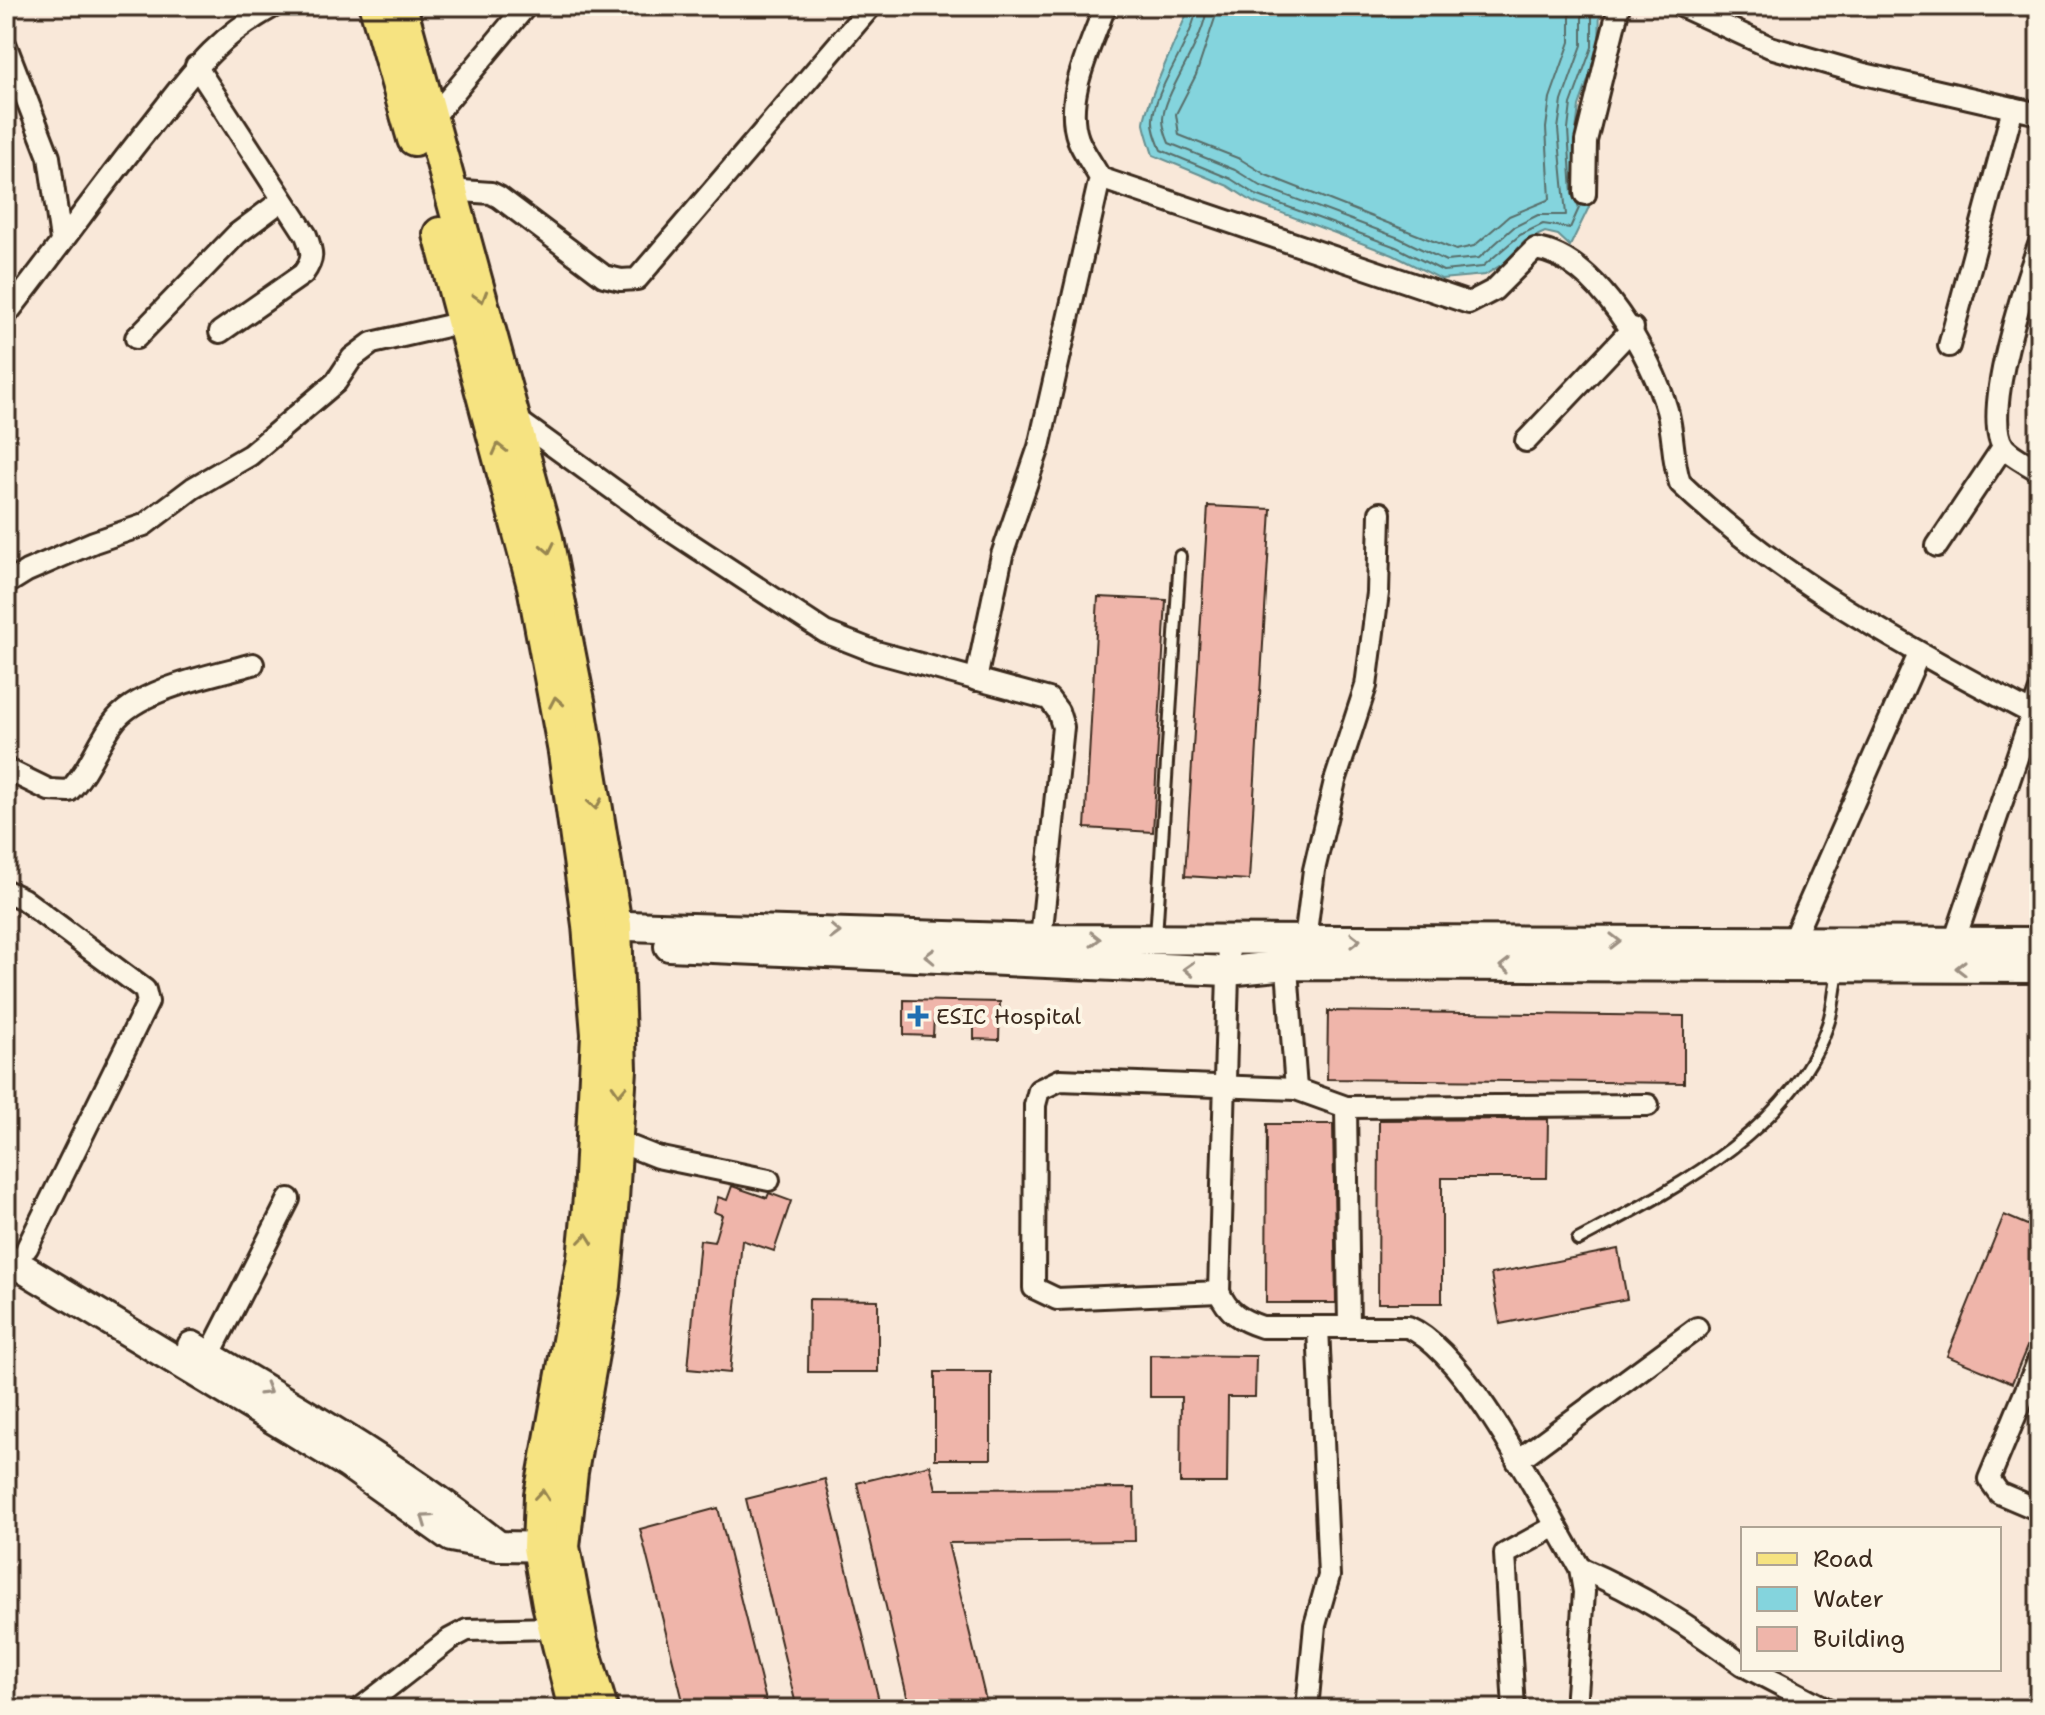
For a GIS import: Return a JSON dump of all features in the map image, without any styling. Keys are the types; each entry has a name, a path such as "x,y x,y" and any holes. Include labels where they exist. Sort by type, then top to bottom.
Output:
{"main road":[{"path":"376,6 534,586 603,935"},
{"path":"400,6 448,190 516,419 546,538 579,706 603,935 598,1034 605,1137 541,1495 551,1547 601,1709"},
{"path":"603,935 1229,939 1292,948 1838,967 2039,968"},
{"path":"603,935 1228,971 1292,948 2039,942"},
{"path":"13,1247 310,1416 463,1518 498,1546"},
{"path":"13,1247 348,1464 451,1537 498,1546 551,1547"},
{"path":"551,1547 554,1628 575,1709"}],"street":[{"path":"6,315 196,66 242,23 274,6"},
{"path":"431,120 526,6"},
{"path":"448,190 491,193 604,276 637,279 871,6"},
{"path":"976,680 1002,555 1043,433 1100,178 1078,138 1074,110 1083,70 1105,6"},
{"path":"1585,194 1586,141 1619,6"},
{"path":"1681,6 1770,47 1864,74 2039,114"},
{"path":"6,46 49,157 61,240"},
{"path":"196,66 281,201 306,235 312,261 303,274 220,332"},
{"path":"1949,346 2013,108"},
{"path":"1100,178 1469,303 1494,290 1535,249 1549,250 1593,285 1633,328 1666,406 1680,483 1758,547 1881,634 2031,713"},
{"path":"136,338 237,234 281,201"},
{"path":"2039,245 2025,284 1996,402 1996,428 2003,447 2039,471"},
{"path":"6,584 81,547 144,525 193,488 250,455 336,382 352,358 372,343 464,322"},
{"path":"1526,441 1633,328"},
{"path":"516,419 668,529 825,632 876,652 1049,699 1058,711 1063,727 1041,939"},
{"path":"1937,546 2003,447"},
{"path":"1296,1089 1292,948 1335,781 1366,686 1378,593 1380,513"},
{"path":"1792,942 1919,654"},
{"path":"6,769 49,790 69,791 114,721 126,711 193,681 253,664"},
{"path":"1954,942 2039,693"},
{"path":"6,891 23,899 145,990 148,1002 13,1247"},
{"path":"1229,939 1219,1292 1225,1306 1242,1321 1262,1327 1408,1327 1424,1334 1469,1386 1580,1568 1584,1592 1576,1709"},
{"path":"1219,1292 1057,1299 1039,1293 1032,1276 1035,1105 1039,1090 1060,1080 1296,1089 1346,1107 1648,1105"},
{"path":"1346,1107 1349,1327"},
{"path":"605,1137 657,1157 769,1180"},
{"path":"209,1356 289,1199"},
{"path":"1307,1709 1315,1625 1329,1576 1318,1327"},
{"path":"1517,1461 1697,1328"},
{"path":"2039,1359 2034,1382 1989,1479 1999,1493 2039,1510"},
{"path":"1514,1709 1505,1554 1554,1527"},
{"path":"1580,1568 1633,1591 1680,1618 1741,1664"},
{"path":"360,1709 450,1639 467,1630 554,1628"},
{"path":"1754,1671 1827,1709"}],"lane":[{"path":"1156,939 1180,556"},
{"path":"1578,1240 1719,1159 1771,1113 1817,1047 1828,1023 1838,967"}],"water":[{"path":"1190,6 1600,6 1599,49 1579,106 1576,131 1580,193 1589,207 1570,246 1558,235 1545,232 1525,241 1504,263 1485,275 1441,279 1393,255 1253,202 1228,186 1153,155 1144,124 1145,115"}],"building":[{"path":"1208,506 1271,509 1249,880 1185,876"},
{"path":"1098,597 1166,600 1153,832 1085,828"},
{"path":"904,1000 1000,1002 999,1040 974,1039 974,1018 934,1017 933,1036 904,1035"},
{"path":"1328,1011 1684,1016 1684,1083 1327,1079"},
{"path":"1548,1119 1547,1178 1442,1178 1442,1303 1378,1303 1379,1120"},
{"path":"1267,1124 1333,1124 1336,1303 1266,1303"},
{"path":"732,1186 767,1198 769,1193 791,1201 774,1251 742,1240 730,1373 688,1369 700,1240 714,1242 722,1215 714,1212 718,1197 727,1200"},
{"path":"2004,1215 2039,1230 2039,1318 2012,1383 1947,1356"},
{"path":"1618,1249 1627,1299 1500,1324 1491,1274"},
{"path":"809,1299 878,1300 878,1372 808,1372"},
{"path":"1150,1355 1256,1356 1255,1397 1228,1397 1227,1483 1180,1483 1181,1397 1150,1397"},
{"path":"935,1372 991,1372 991,1459 935,1459"},
{"path":"930,1465 936,1489 1134,1488 1135,1541 948,1543 988,1709 910,1709 857,1483"},
{"path":"825,1479 881,1709 797,1709 746,1499"},
{"path":"718,1508 768,1709 685,1709 640,1529"}],"place":[{"name":"ESIC Hospital","path":"918,1016"}]}
